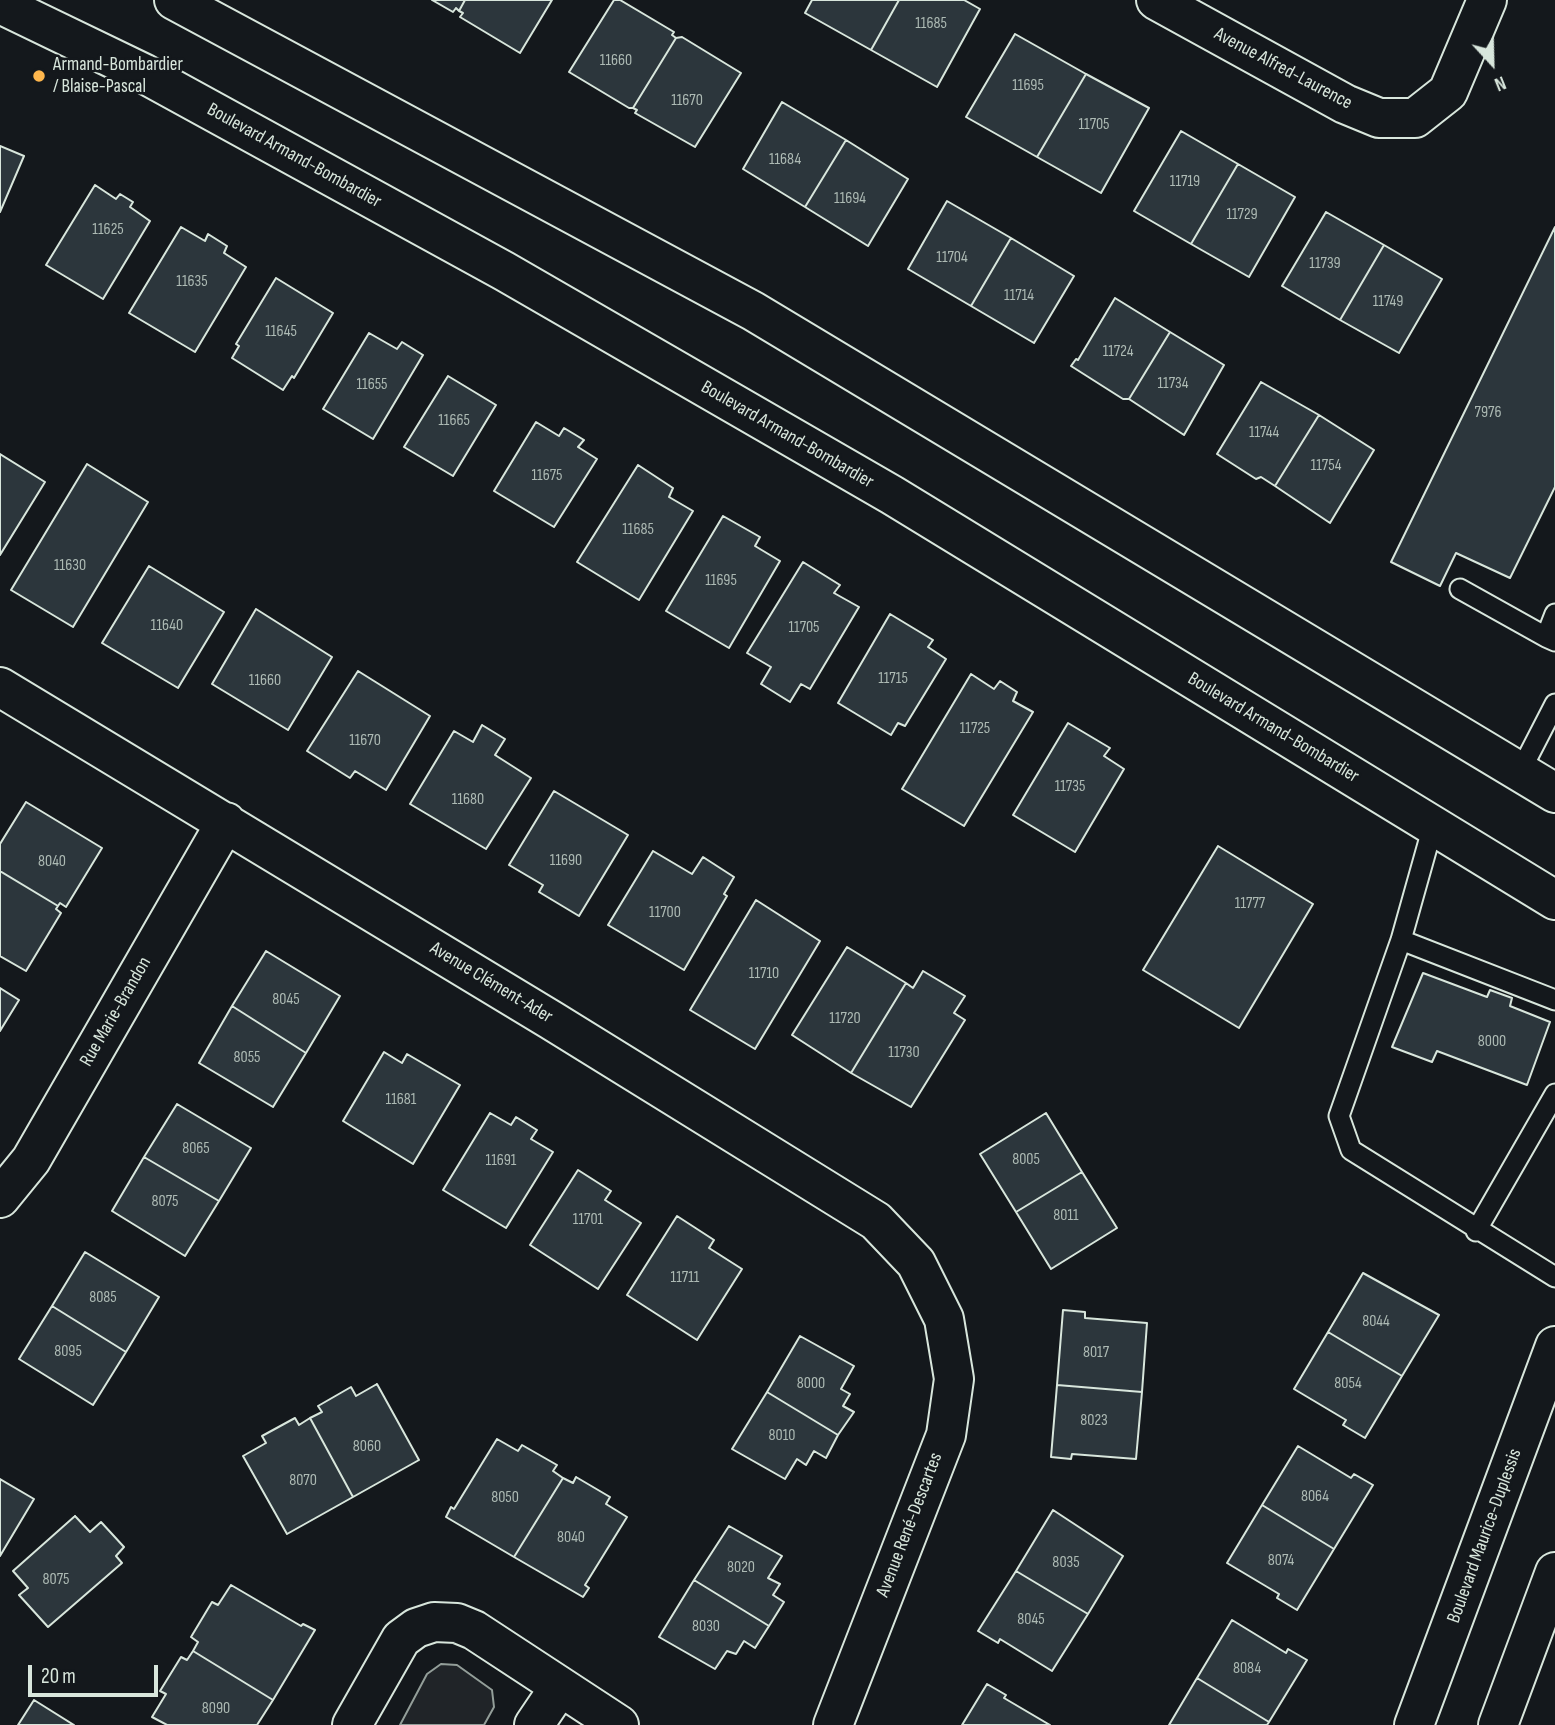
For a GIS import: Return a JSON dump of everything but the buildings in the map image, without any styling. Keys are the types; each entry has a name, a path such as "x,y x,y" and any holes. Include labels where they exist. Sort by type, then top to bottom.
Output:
{"street":[{"path":"174,0 752,311 1555,793"},
{"name":"Avenue Alfred-Laurence","path":"1156,0 1345,104 1379,118 1415,118 1448,92 1487,0"},
{"name":"Boulevard Armand-Bombardier","path":"0,4 143,73 515,277 892,495 1555,900"},
{"name":"Avenue Clément-Ader","path":"0,687 226,822 876,1221 916,1262 944,1319"},
{"name":"Rue Marie-Brandon","path":"0,1198 31,1160 226,822"},
{"name":"Avenue René-Descartes","path":"833,1725 946,1435 954,1379 944,1319"},
{"name":"Boulevard Maurice-Duplessis","path":"1414,1725 1555,1346"},
{"path":"1499,1725 1555,1573"},
{"path":"352,1725 401,1639 416,1628 434,1622 457,1623 474,1630 619,1725"},
{"path":"534,1725 559,1688"}],"lane":[{"path":"1460,589 1550,639 1555,614"},
{"path":"1520,772 1555,704"},
{"path":"1433,826 1401,940 1339,1116 1351,1150 1476,1231 1555,1277"},
{"path":"1401,940 1555,1000"},
{"path":"1476,1231 1555,1094"}],"shaded area":[{"path":"441,1664 457,1665 492,1690 494,1707 484,1725 400,1725 427,1674"}],"place":[{"name":"Armand-Bombardier / Blaise-Pascal","path":"39,76"}]}
